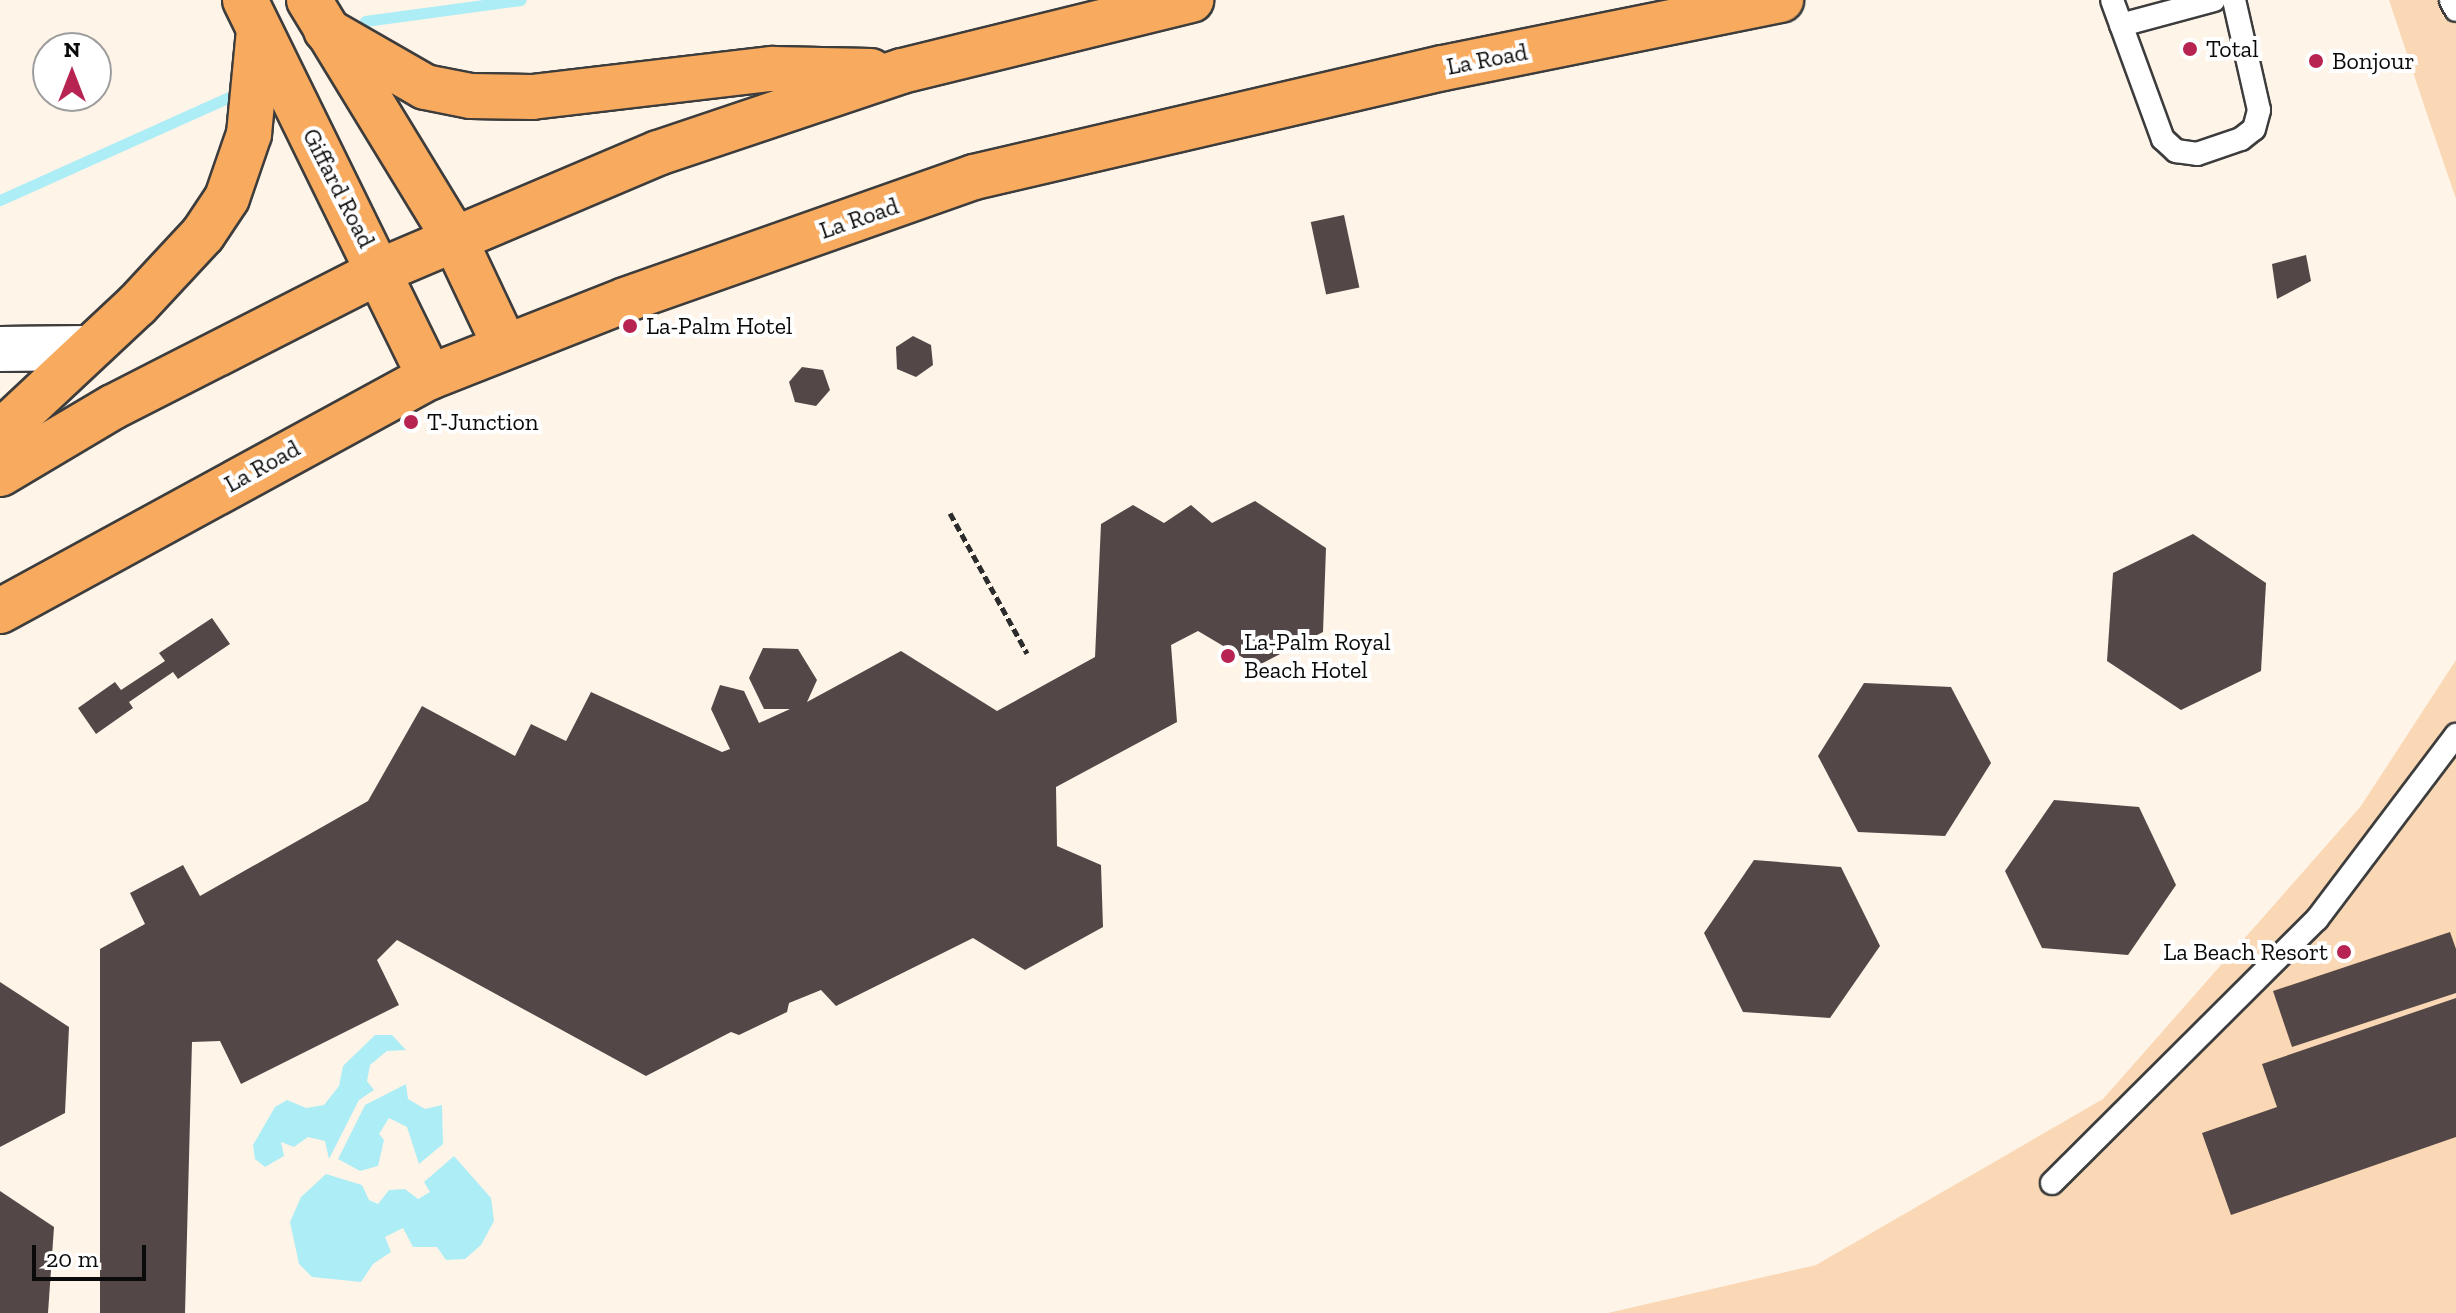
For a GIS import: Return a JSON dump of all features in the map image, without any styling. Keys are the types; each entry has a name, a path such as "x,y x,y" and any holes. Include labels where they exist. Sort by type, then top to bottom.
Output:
{"main road":[{"path":"0,474 113,407 380,271 658,153 902,71 1191,0"},
{"name":"La Road","path":"0,611 430,377 505,346 974,177 1443,68 1781,0"},
{"path":"0,433 203,234 227,198 249,134 252,15"},
{"name":"Giffard Road","path":"252,15 430,377"},
{"path":"318,15 425,87 471,96 532,97 772,69 902,71"},
{"path":"318,15 454,238 505,346"}],"street":[{"path":"0,349 89,348"}],"lane":[{"path":"2112,0 2163,139 2176,151 2197,154 2241,139 2254,129 2259,110 2234,0"},
{"path":"2121,25 2214,0"},
{"path":"2451,0 2456,10"},
{"path":"2052,1183 2317,919 2456,735"}],"path":[{"path":"950,513 1027,653"}],"sand":[{"path":"2389,0 2456,0 2456,199 2426,111"},
{"name":"La Beach Resort","path":"2456,660 2456,1313 1608,1313 1816,1265 2103,1099 2361,806"}],"water":[{"path":"375,1035 392,1035 406,1050 387,1051 370,1065 367,1081 374,1090 359,1100 329,1159 325,1141 308,1137 294,1147 281,1142 284,1156 265,1167 255,1159 253,1145 275,1107 287,1100 306,1108 324,1105 339,1086 343,1066"},
{"path":"406,1084 408,1099 425,1109 442,1105 443,1144 419,1164 407,1127 389,1118 379,1134 384,1140 378,1166 360,1171 338,1159 365,1105"},
{"path":"454,1156 491,1198 494,1221 481,1245 465,1259 446,1260 437,1247 413,1247 403,1228 385,1237 391,1252 373,1264 361,1282 312,1277 299,1264 290,1222 301,1197 326,1174 362,1185 369,1200 378,1204 389,1190 405,1189 418,1199 430,1192 424,1182"}],"building":[{"path":"1344,215 1359,287 1326,294 1311,222"},
{"path":"2306,255 2311,281 2277,299 2272,264"},
{"path":"913,336 931,345 933,365 916,377 897,369 896,347"},
{"path":"802,367 823,370 830,390 816,406 795,402 789,382"},
{"path":"1255,501 1326,548 1323,632 1257,666 1198,631 1171,645 1177,722 1056,787 1057,846 1101,865 1103,927 1025,970 973,938 836,1006 821,990 789,1003 787,1012 739,1035 731,1032 646,1076 397,940 377,960 399,1005 241,1084 220,1041 192,1042 185,1313 100,1313 100,949 145,924 130,893 183,865 200,896 368,801 422,706 515,756 531,724 566,741 591,692 722,752 730,749 711,709 720,685 744,691 759,723 790,709 764,709 749,678 763,648 798,649 817,680 807,702 901,651 997,711 1095,657 1101,524 1133,505 1164,523 1191,505 1212,523"},
{"path":"2193,534 2266,583 2261,671 2181,710 2107,661 2113,573"},
{"path":"212,618 230,644 178,679 173,672 129,702 133,708 96,734 78,708 115,682 121,690 165,661 159,653"},
{"path":"1864,683 1951,687 1991,763 1945,836 1858,832 1818,756"},
{"path":"2054,800 2139,807 2176,885 2128,955 2042,948 2005,871"},
{"path":"1754,860 1841,867 1880,946 1830,1018 1743,1012 1704,933"},
{"path":"2450,932 2456,949 2456,993 2292,1047 2273,991"},
{"path":"0,982 69,1027 65,1113 0,1147"},
{"path":"2456,998 2456,1137 2231,1215 2202,1133 2277,1107 2262,1064"},
{"path":"0,1191 54,1227 48,1313 0,1313"}],"waterway":[{"path":"365,21 521,0"},
{"path":"0,200 229,97"}],"place":[{"name":"Total","path":"2190,49"},
{"name":"Bonjour","path":"2316,61"},
{"name":"La-Palm Hotel","path":"630,326"},
{"name":"T-Junction","path":"411,422"},
{"name":"La-Palm Royal Beach Hotel","path":"1228,656"},
{"name":"La Beach Resort","path":"2344,952"}]}
